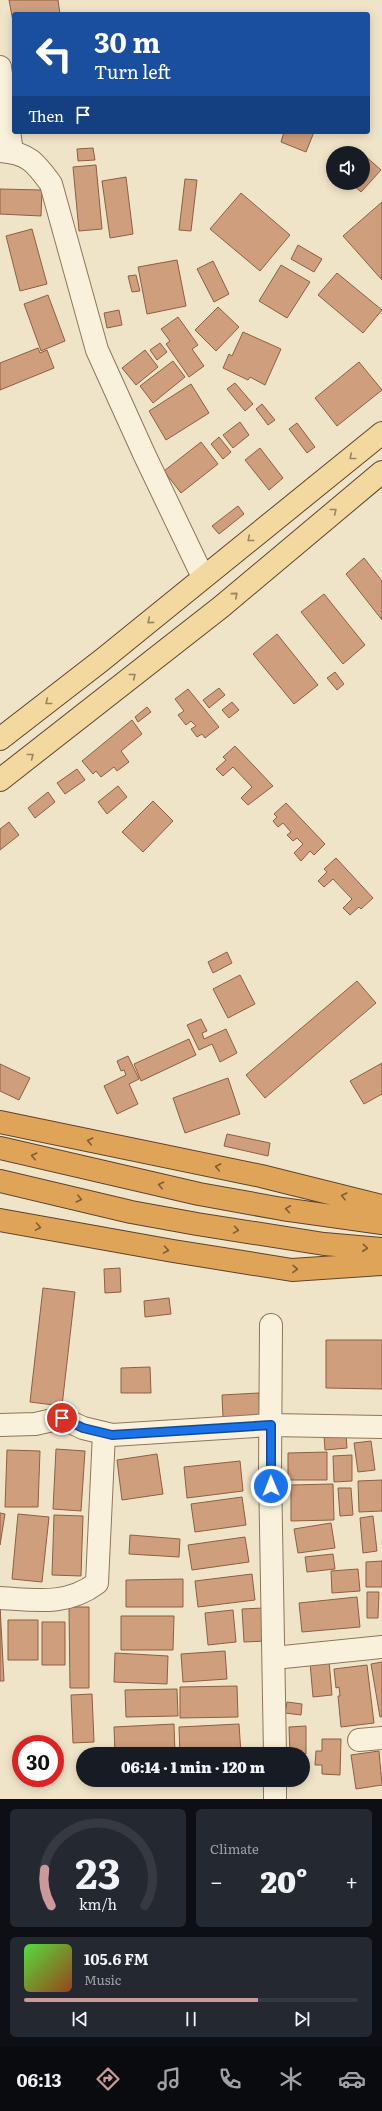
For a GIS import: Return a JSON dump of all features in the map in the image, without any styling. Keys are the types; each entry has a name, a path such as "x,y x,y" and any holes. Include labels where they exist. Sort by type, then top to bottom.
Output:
{"highway":[{"path":"0,1122 261,1176 382,1206"},
{"path":"0,1148 199,1194 382,1223"},
{"path":"0,1181 131,1212 197,1224 324,1244 382,1249"},
{"path":"0,1220 173,1251 292,1270 382,1264"}],"main road":[{"path":"0,739 102,660 382,433"},
{"path":"0,780 221,607 382,472"}],"street":[{"path":"0,66 6,151 35,161 51,184 97,350 145,456 203,577"},
{"path":"271,1325 270,1471 275,1747"},
{"path":"0,1425 35,1424 62,1418 83,1428 112,1435 271,1425 382,1427"},
{"path":"0,1598 65,1599 85,1592 97,1583 104,1433"},
{"path":"274,1658 382,1647"},
{"path":"359,1740 382,1738"},
{"path":"275,1787 276,1799"}],"building":[{"path":"9,0 58,0 60,12 12,12 12,16"},
{"path":"283,134 313,134 306,152 281,142"},
{"path":"93,148 95,160 78,161 77,149"},
{"path":"370,160 381,170 370,182"},
{"path":"96,165 102,229 79,231 73,167"},
{"path":"126,177 133,234 110,238 102,181"},
{"path":"185,179 197,180 191,231 179,230"},
{"path":"0,189 42,190 41,216 0,214"},
{"path":"241,193 290,235 260,271 210,229"},
{"path":"382,202 382,280 343,236"},
{"path":"32,229 47,284 20,291 6,236"},
{"path":"298,245 322,259 314,272 291,259"},
{"path":"177,260 186,306 147,314 138,267"},
{"path":"213,261 229,294 214,302 197,269"},
{"path":"281,265 310,282 287,318 259,301"},
{"path":"337,273 382,310 363,333 318,295"},
{"path":"136,275 140,291 132,292 128,276"},
{"path":"48,295 65,341 41,351 24,304"},
{"path":"218,307 239,327 216,351 195,330"},
{"path":"119,310 122,325 107,328 104,313"},
{"path":"178,317 198,345 192,349 204,366 189,377 166,344 170,341 161,329"},
{"path":"243,332 281,349 265,385 250,377 248,380 223,368 229,354 232,356"},
{"path":"160,343 167,352 157,360 150,350"},
{"path":"38,348 40,353 47,350 54,368 0,390 0,363"},
{"path":"145,350 158,367 136,385 122,368"},
{"path":"173,361 185,377 153,403 140,386"},
{"path":"359,362 382,390 337,426 315,398"},
{"path":"235,383 253,404 245,411 227,389"},
{"path":"191,384 209,413 166,440 149,411"},
{"path":"262,404 275,420 268,425 256,409"},
{"path":"240,422 249,435 233,448 223,435"},
{"path":"297,423 315,447 307,453 289,429"},
{"path":"219,437 231,452 223,459 211,444"},
{"path":"201,442 218,464 181,493 164,471"},
{"path":"260,448 283,478 269,490 245,460"},
{"path":"238,506 244,514 219,534 212,526"},
{"path":"364,558 382,581 382,620 346,574"},
{"path":"324,594 365,645 343,664 301,612"},
{"path":"277,634 318,685 294,704 253,654"},
{"path":"335,672 344,684 337,690 327,678"},
{"path":"219,688 225,695 209,708 203,700"},
{"path":"188,689 219,727 205,738 202,734 197,737 191,729 196,726 191,721 186,725 178,715 184,711 175,699"},
{"path":"232,702 239,710 229,718 222,710"},
{"path":"147,707 151,712 138,722 135,717"},
{"path":"132,720 142,734 121,751 129,762 117,771 114,767 101,777 96,771 93,774 82,761"},
{"path":"235,746 273,786 248,805 241,798 252,787 233,767 223,776 216,769 226,760 223,757"},
{"path":"77,769 85,780 65,794 57,783"},
{"path":"118,786 127,797 107,814 98,802"},
{"path":"48,792 55,802 35,818 28,808"},
{"path":"153,801 173,821 143,852 122,832"},
{"path":"286,803 325,844 314,855 310,851 301,861 294,853 303,844 297,838 293,841 287,835 291,832 283,823 278,827 273,821 277,817 274,814"},
{"path":"9,822 19,835 0,850 0,829"},
{"path":"336,858 373,898 361,909 359,907 350,915 343,908 352,899 333,879 324,887 318,881 327,872 324,869"},
{"path":"227,952 232,963 213,973 208,962"},
{"path":"240,975 255,1004 228,1018 213,989"},
{"path":"357,981 376,1003 265,1098 246,1075"},
{"path":"201,1019 207,1031 202,1033 204,1039 226,1029 237,1053 220,1062 212,1044 199,1050 187,1025"},
{"path":"189,1039 196,1055 141,1081 134,1064"},
{"path":"128,1056 139,1079 129,1084 138,1104 117,1114 104,1086 126,1075 124,1070 121,1071 117,1061"},
{"path":"382,1063 382,1094 364,1104 350,1081"},
{"path":"0,1064 30,1078 19,1100 0,1091"},
{"path":"228,1078 240,1114 185,1133 173,1098"},
{"path":"227,1134 270,1143 268,1156 224,1146"},
{"path":"120,1268 121,1292 105,1293 104,1269"},
{"path":"43,1288 75,1292 62,1406 30,1402"},
{"path":"169,1298 171,1314 145,1317 144,1301"},
{"path":"326,1340 382,1340 382,1389 326,1388"},
{"path":"150,1367 151,1393 121,1393 121,1368"},
{"path":"259,1393 260,1416 223,1418 222,1395"},
{"path":"346,1435 347,1448 325,1450 324,1436"},
{"path":"371,1441 375,1470 358,1472 354,1443"},
{"path":"56,1449 85,1451 81,1511 53,1509"},
{"path":"7,1450 40,1451 38,1507 5,1507"},
{"path":"327,1452 327,1480 288,1480 288,1453"},
{"path":"157,1454 163,1494 122,1500 117,1460"},
{"path":"352,1455 352,1481 334,1482 333,1456"},
{"path":"240,1461 243,1491 187,1498 184,1467"},
{"path":"382,1480 382,1511 359,1512 358,1481"},
{"path":"333,1484 334,1520 291,1521 291,1485"},
{"path":"338,1488 351,1488 353,1515 340,1516"},
{"path":"242,1497 246,1525 195,1532 191,1504"},
{"path":"0,1513 5,1514 0,1545"},
{"path":"18,1514 49,1517 42,1582 12,1579"},
{"path":"54,1515 83,1516 81,1576 52,1575"},
{"path":"373,1516 377,1551 363,1553 360,1518"},
{"path":"331,1523 335,1548 298,1553 294,1529"},
{"path":"130,1535 180,1539 179,1557 129,1554"},
{"path":"245,1537 249,1562 192,1570 188,1545"},
{"path":"333,1554 335,1569 307,1572 305,1557"},
{"path":"382,1561 382,1587 366,1587 366,1562"},
{"path":"358,1569 360,1591 332,1593 331,1571"},
{"path":"252,1574 255,1600 198,1607 195,1581"},
{"path":"183,1579 183,1607 126,1607 126,1580"},
{"path":"367,1592 379,1592 378,1618 367,1618"},
{"path":"357,1597 360,1627 302,1632 299,1603"},
{"path":"0,1606 4,1681 0,1681"},
{"path":"69,1607 89,1607 89,1688 70,1688"},
{"path":"264,1608 266,1641 244,1642 242,1609"},
{"path":"233,1610 236,1642 208,1645 205,1613"},
{"path":"121,1616 174,1616 173,1650 121,1650"},
{"path":"8,1620 38,1620 38,1660 8,1660"},
{"path":"42,1622 65,1622 65,1665 42,1665"},
{"path":"225,1651 227,1679 183,1682 181,1654"},
{"path":"115,1653 168,1656 167,1684 114,1682"},
{"path":"329,1661 332,1695 313,1697 310,1663"},
{"path":"382,1662 382,1717 380,1717 371,1664"},
{"path":"367,1665 374,1723 341,1727 338,1696 340,1696 339,1687 336,1688 334,1669"},
{"path":"237,1686 238,1717 180,1718 180,1687"},
{"path":"177,1689 178,1716 126,1717 125,1690"},
{"path":"92,1694 94,1742 73,1743 71,1695"},
{"path":"287,1702 302,1704 301,1715 285,1713"},
{"path":"174,1724 175,1747 115,1747 114,1727"},
{"path":"239,1724 241,1747 180,1747 179,1727"},
{"path":"306,1726 306,1747 290,1747 289,1727"},
{"path":"322,1739 341,1739 340,1775 322,1774 322,1765 315,1765 316,1751 322,1751"},
{"path":"379,1751 382,1785 356,1789 351,1755"}],"route":[{"path":"62,1418 83,1428 112,1435 271,1425 271,1486"}]}
